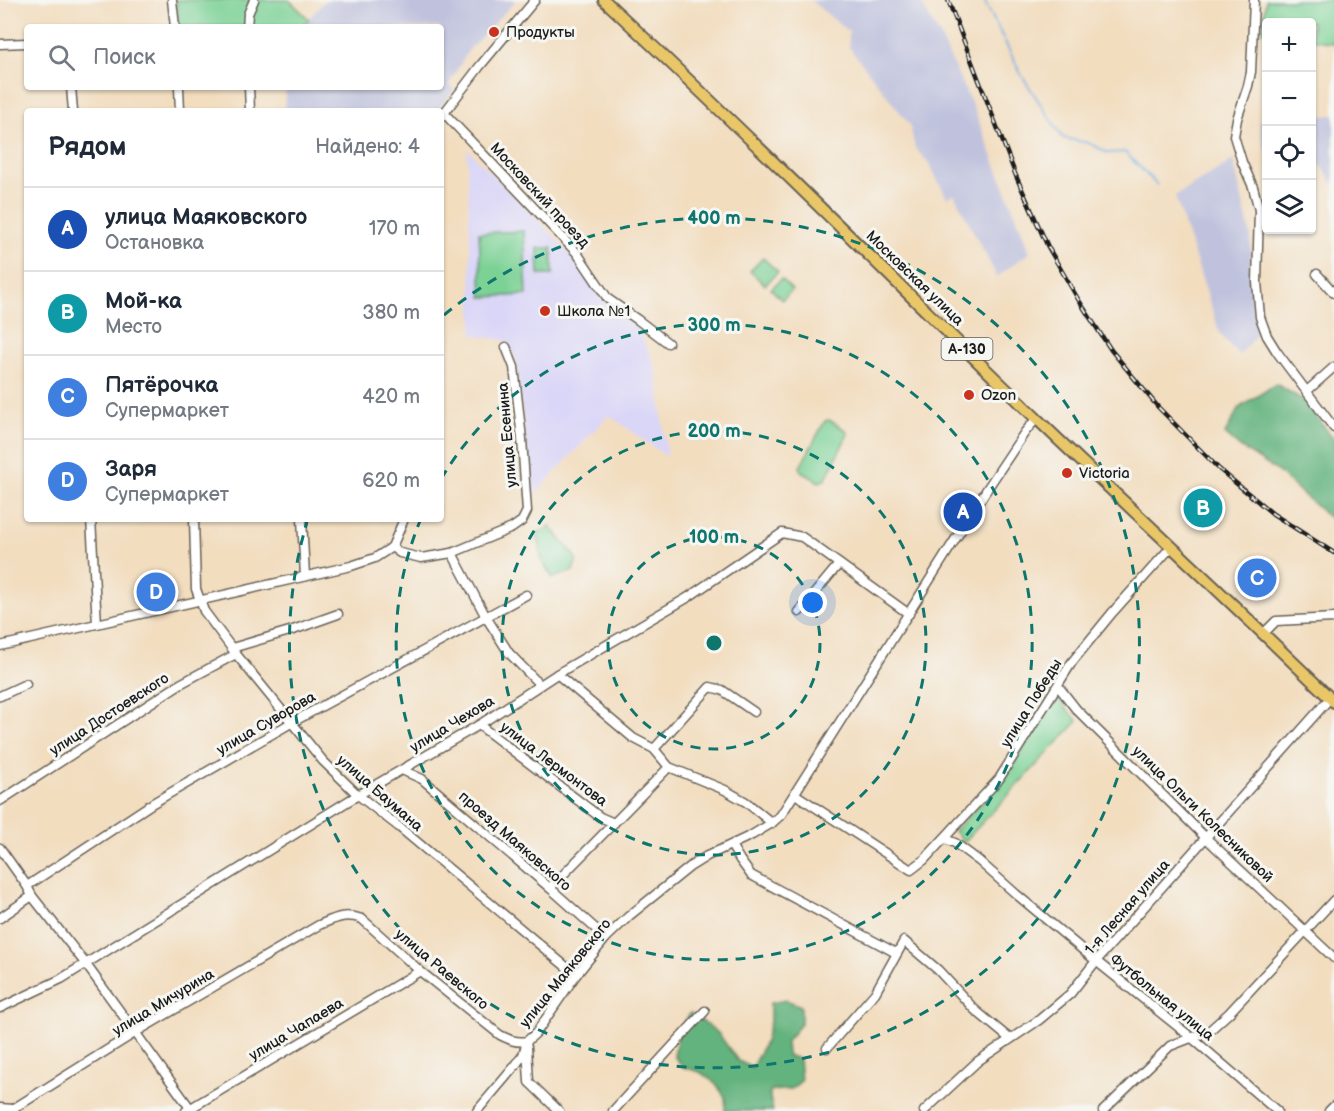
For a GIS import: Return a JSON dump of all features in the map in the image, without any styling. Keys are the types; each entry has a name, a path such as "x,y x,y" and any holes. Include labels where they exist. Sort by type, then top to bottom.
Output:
{"main road":[{"name":"Московская улица","path":"604,0 1332,700"}],"street":[{"path":"172,0 175,24"},
{"path":"248,24 248,14 254,0"},
{"path":"444,114 535,0"},
{"path":"1254,0 1251,72 1234,136 1259,210 1257,282 1260,317 1266,336 1334,428"},
{"path":"0,44 24,43"},
{"path":"71,90 73,108"},
{"path":"179,90 180,108"},
{"path":"249,90 250,108"},
{"name":"Московский проезд","path":"444,116 577,254 608,299 668,343"},
{"path":"1317,274 1334,293"},
{"name":"улица Есенина","path":"452,553 512,528 522,521 527,511 514,367 506,347"},
{"path":"1307,391 1334,367"},
{"name":"улица Маяковского","path":"477,1111 523,1055 526,1041 536,1033 576,975 606,938 629,916 691,866 752,835 781,815 989,486 1037,418"},
{"path":"91,522 97,624"},
{"path":"194,522 196,589 200,600"},
{"path":"302,522 305,576"},
{"path":"0,646 351,566 375,558 392,547 403,522"},
{"name":"улица Чехова","path":"0,1008 61,979 358,795 479,725 558,674 687,598 782,533 802,537 909,614"},
{"name":"улица Победы","path":"795,794 911,870 924,860 999,779 1072,662 1172,546"},
{"path":"392,547 400,553 421,558 452,553 486,617 509,653 540,685"},
{"path":"799,612 839,564"},
{"name":"улица Суворова","path":"27,886 153,803 291,723 526,595"},
{"name":"улица Баумана","path":"200,600 204,611 234,651 323,761 358,795 576,975"},
{"name":"улица Достоевского","path":"0,801 234,651 338,614"},
{"path":"1263,634 1276,621 1334,618"},
{"path":"558,674 633,738 654,749 669,767 725,790 746,802 772,823"},
{"path":"0,696 26,684"},
{"name":"улица Ольги Колесниковой","path":"1058,686 1076,709 1206,838 1334,958"},
{"path":"654,749 710,687 722,690 754,712"},
{"name":"1-я Лесная улица","path":"924,1111 978,1061 1039,1020 1070,994 1206,838 1332,700"},
{"name":"улица Лермонтова","path":"479,725 600,817 614,823"},
{"path":"550,888 669,767"},
{"name":"проезд Маяковского","path":"402,770 423,779 606,938"},
{"name":"Футбольная улица","path":"945,838 979,861 1096,962 1192,1038 1277,1111"},
{"path":"731,845 751,875 896,953"},
{"path":"0,848 32,896 136,1032 188,1110"},
{"path":"0,918 32,896"},
{"path":"1103,1111 1170,1046 1209,1031 1230,1013 1334,900"},
{"name":"улица Раевского","path":"340,916 351,915 362,919 420,971 500,1035 519,1043 526,1041"},
{"name":"улица Мичурина","path":"0,1108 13,1109 136,1032 319,925 340,916"},
{"path":"827,1048 875,993 904,941 938,970 975,1010 1010,1039"},
{"name":"улица Чапаева","path":"188,1110 420,971"},
{"path":"614,1111 705,1011"},
{"path":"526,1041 530,1082 559,1111"},
{"path":"1330,1111 1334,1106"}],"shaded area":[{"path":"326,0 516,0 468,51 449,84 454,89 439,108 284,108 286,90 444,90 444,24 304,24"},
{"path":"810,0 919,0 940,36 974,109 1030,252 997,277 954,194 947,198 928,162 915,148 910,125 849,47 849,32"},
{"path":"1334,115 1334,185 1319,163 1316,162 1316,117"},
{"name":"Школа №1","path":"467,149 568,252 592,285 595,293 638,329 653,360 657,376 667,457 609,415 532,497 515,358 507,341 473,335"},
{"path":"1233,160 1251,237 1251,293 1257,334 1239,355 1220,334 1175,196"}],"green space":[{"path":"176,0 289,0 309,19 304,24 179,24"},
{"path":"1266,0 1334,0 1334,43 1316,40 1316,18 1264,18"},
{"path":"524,231 527,295 482,297 479,233"},
{"path":"538,248 552,248 553,275 539,275"},
{"path":"763,258 778,272 765,285 750,271"},
{"path":"781,279 792,290 782,300 771,289"},
{"path":"1276,384 1303,400 1334,439 1334,520 1277,471 1240,447 1225,434 1239,408"},
{"path":"829,420 846,430 848,434 825,480 819,482 801,471 800,467 825,421"},
{"path":"550,526 577,559 573,571 553,578 541,560 536,533"},
{"path":"1056,697 1078,721 964,842 954,831 1003,780"},
{"path":"786,1000 801,1006 801,1024 786,1042 787,1055 799,1059 801,1081 791,1089 770,1091 773,1111 725,1111 725,1097 716,1084 700,1072 683,1067 674,1056 678,1033 690,1013 718,1033 738,1061 752,1067 765,1042 770,1022 770,1003"}],"waterway":[{"path":"984,0 1022,76 1063,138 1089,143 1108,153 1125,152 1157,185"}],"railway":[{"path":"948,0 1016,176 1048,247 1111,350 1158,407 1219,469 1273,514 1334,553"}],"place":[{"name":"Продукты","path":"494,32"},
{"name":"Школа №1","path":"545,311"},
{"name":"Ozon","path":"969,395"},
{"name":"Victoria","path":"1067,473"},
{"name":"Мой-ка","path":"1203,508"},
{"name":"улица Маяковского","path":"963,512"},
{"name":"Пятёрочка","path":"1257,578"},
{"name":"Заря","path":"156,592"}]}
